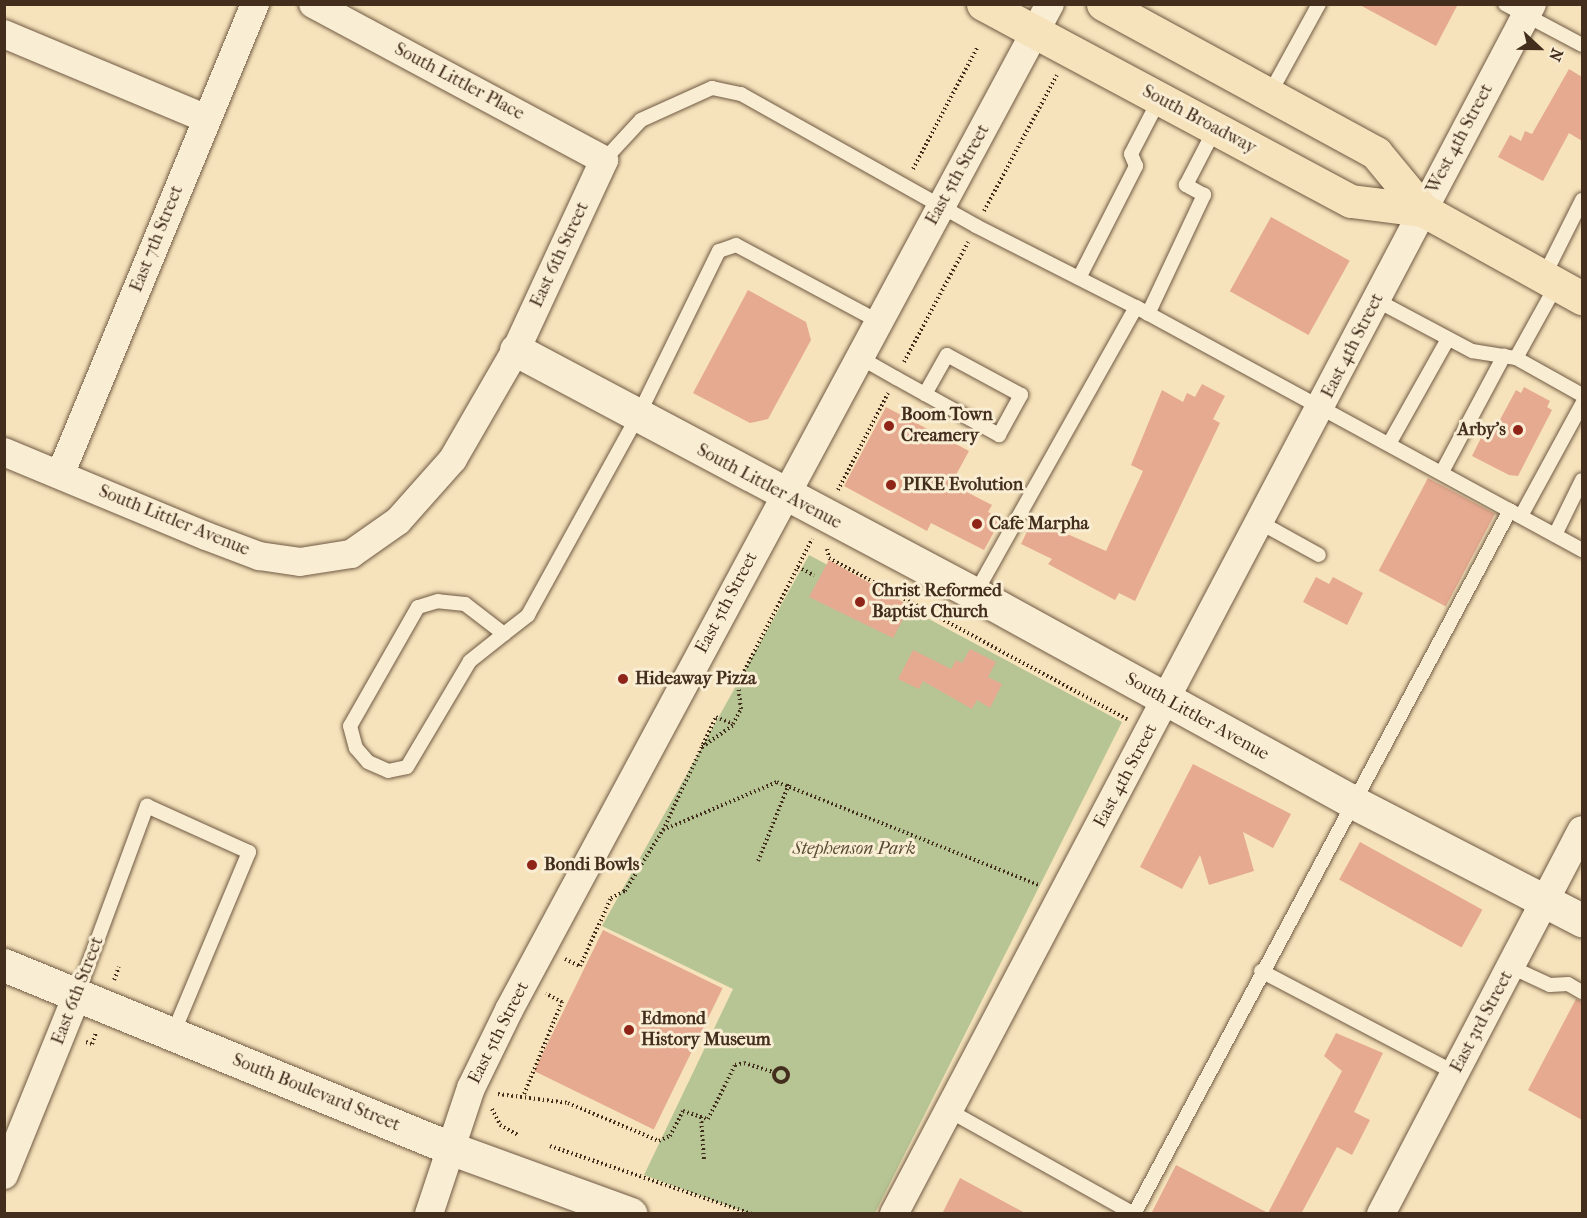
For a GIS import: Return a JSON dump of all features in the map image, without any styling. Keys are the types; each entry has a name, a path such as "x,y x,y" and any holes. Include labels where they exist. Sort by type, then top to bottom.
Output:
{"main road":[{"name":"South Broadway","path":"983,4 1043,19 1159,100 1351,201 1423,210"},
{"name":"South Broadway","path":"1103,4 1138,13 1269,95 1376,153 1423,210 1561,286"}],"street":[{"name":"East 7th Street","path":"60,475 255,4"},
{"name":"South Littler Place","path":"313,4 604,160"},
{"name":"West 4th Street","path":"1423,210 1521,8"},
{"name":"East 5th Street","path":"429,1214 471,1088 509,1010 784,495 1043,19"},
{"path":"4,34 207,120"},
{"name":"East 6th Street","path":"516,350 604,160"},
{"name":"East 4th Street","path":"894,1214 1261,523 1423,210"},
{"name":"South Littler Avenue","path":"4,452 259,556 300,562 351,554 398,521 453,459 516,350 784,495 975,594 1351,801 1582,920"},
{"name":"East 3rd Street","path":"1381,1214 1582,830"},
{"name":"South Boulevard Street","path":"4,965 452,1149 631,1214"},
{"name":"East 6th Street","path":"4,1175 77,995"}],"lane":[{"path":"1269,95 1319,4"},
{"path":"1521,8 1582,45"},
{"path":"604,160 641,120 712,88 741,94 976,226 1136,307 1582,550"},
{"path":"1079,278 1136,166 1131,154 1159,100"},
{"path":"1148,314 1204,195 1186,185 1215,129"},
{"path":"1442,472 1510,357 1561,286 1582,200"},
{"path":"504,634 465,604 438,601 418,607 350,726 356,748 368,762 388,771 407,767 470,661 528,615 638,416 719,251 736,245 878,321"},
{"path":"1376,300 1472,351 1510,357 1582,395"},
{"path":"975,594 1136,307"},
{"path":"1389,444 1448,339"},
{"path":"859,357 896,378 999,435 1021,395 947,355 925,394"},
{"path":"948,1110 1134,1214 1351,801 1515,513 1582,404"},
{"path":"1555,535 1582,480"},
{"path":"1261,523 1319,555"},
{"name":"East 6th Street","path":"77,995 147,806 249,852 172,1035"},
{"path":"1511,967 1550,986 1568,984 1582,992"},
{"path":"1262,971 1455,1073"}],"path":[{"path":"917,161 977,48"},
{"path":"833,499 1059,72"},
{"path":"700,749 733,724 741,709 738,683 816,533"},
{"path":"802,536 829,550 829,558 1132,722"},
{"path":"798,567 814,575"},
{"path":"558,967 563,958 580,966 611,898 625,891 663,830 716,717 733,724"},
{"path":"663,830 761,786 789,784 1050,890"},
{"path":"758,861 789,784"},
{"path":"524,1094 562,1002 542,992 547,984"},
{"path":"518,1135 493,1115 493,1094 524,1094 568,1103 653,1141 670,1136 683,1111 708,1119 735,1065 774,1072 782,1068 788,1078 778,1082 774,1072"},
{"path":"701,1117 704,1160"},
{"path":"550,1146 752,1214"}],"green space":[{"name":"Stephenson Park","path":"809,555 1122,722 875,1213 748,1213 644,1175 733,989 602,926"}],"building":[{"path":"1358,4 1458,4 1436,46"},
{"path":"1569,69 1582,77 1582,141 1569,133 1543,181 1498,157 1510,135 1521,141 1525,131 1532,134"},
{"path":"1271,217 1350,261 1309,335 1230,291"},
{"path":"748,290 806,322 811,340 768,419 750,423 693,393"},
{"path":"1202,384 1225,396 1213,419 1220,423 1135,601 1119,593 1115,600 1048,564 1052,559 1021,544 1033,519 1106,551 1143,471 1131,465 1162,390 1183,402 1187,393 1195,397"},
{"name":"Arby's","path":"1524,387 1550,401 1547,407 1552,410 1518,476 1509,475 1472,456 1481,438 1488,442 1516,390 1521,393"},
{"path":"886,407 969,451 951,484 992,505 988,512 1001,519 984,550 931,523 927,531 844,486"},
{"path":"1428,478 1495,514 1446,606 1379,571"},
{"name":"Christ Reformed Baptist Church","path":"829,560 910,606 893,638 809,597"},
{"path":"1316,577 1329,584 1333,577 1363,593 1347,625 1303,602"},
{"path":"970,649 996,662 988,677 1002,684 990,708 977,700 972,709 923,681 919,689 898,679 913,650 951,669 956,660 962,663"},
{"path":"1193,764 1291,814 1273,848 1243,832 1254,871 1209,885 1200,855 1182,889 1140,867"},
{"path":"1360,842 1482,910 1462,947 1339,880"},
{"name":"Edmond History Museum","path":"603,930 723,988 654,1129 534,1071"},
{"path":"1576,999 1582,1001 1582,1120 1528,1090"},
{"path":"1336,1033 1383,1053 1354,1112 1370,1120 1352,1155 1337,1147 1301,1214 1151,1214 1176,1165 1268,1213 1342,1071 1324,1056"},
{"path":"960,1178 1027,1214 942,1214"}],"place":[{"name":"Boom Town Creamery","path":"889,426"},
{"name":"Arby's","path":"1518,430"},
{"name":"PIKE Evolution","path":"891,485"},
{"name":"Cafe Marpha","path":"977,524"},
{"name":"Christ Reformed Baptist Church","path":"860,602"},
{"name":"Hideaway Pizza","path":"623,679"},
{"name":"Bondi Bowls","path":"532,865"},
{"name":"Edmond History Museum","path":"629,1030"}]}
